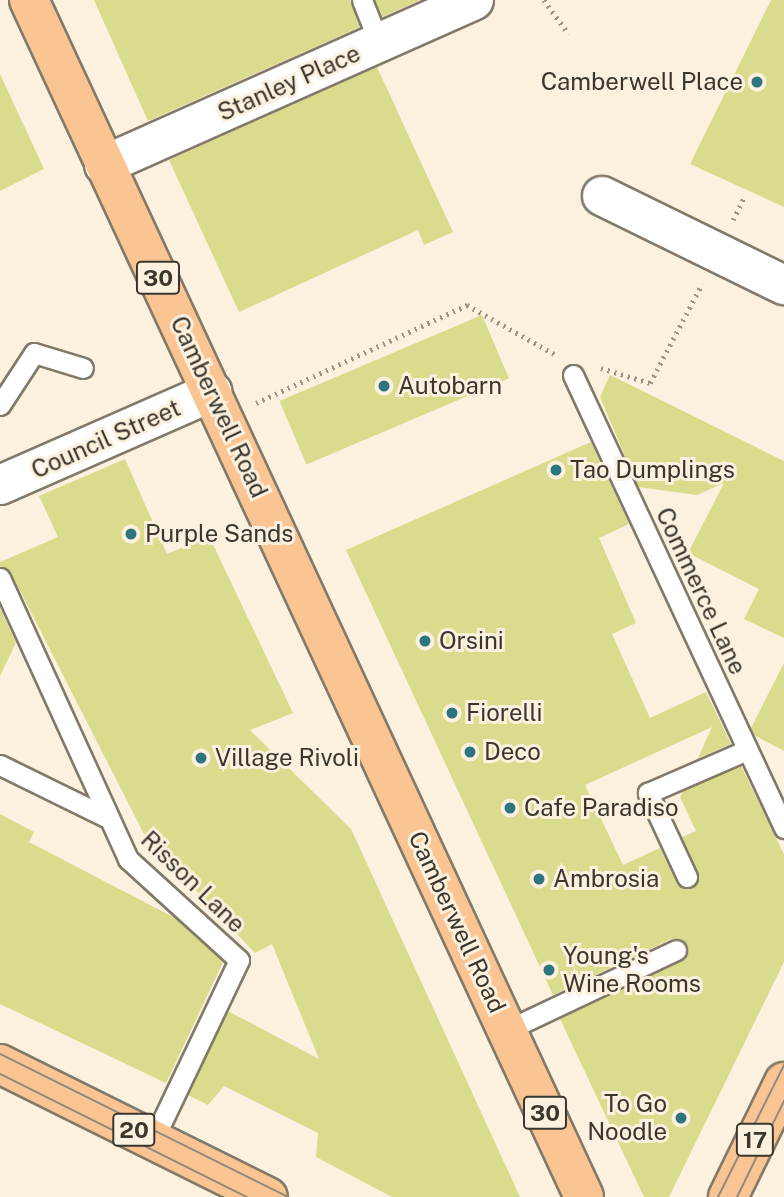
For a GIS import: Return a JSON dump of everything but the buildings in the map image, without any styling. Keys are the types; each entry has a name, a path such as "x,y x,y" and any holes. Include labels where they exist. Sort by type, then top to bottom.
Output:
{"main road":[{"name":"Camberwell Road","path":"29,0 584,1197"},
{"name":"20","path":"0,1065 268,1197"},
{"name":"17","path":"728,1197 784,1083"}],"street":[{"name":"Stanley Place","path":"104,165 474,0"},
{"path":"602,195 784,285"},
{"name":"Council Street","path":"0,485 218,405"}],"lane":[{"path":"362,0 379,43"},
{"path":"0,405 34,353 83,368"},
{"name":"Commerce Lane","path":"577,366 784,828"},
{"name":"Risson Lane","path":"0,578 106,817 128,859 239,960 153,1140"},
{"path":"687,877 648,793 747,750"},
{"path":"0,765 106,817"},
{"path":"507,1030 676,950"}],"path":[{"path":"544,0 569,34"},
{"path":"218,405 467,305 577,366 650,383 744,197"}],"tram line":[{"path":"0,1054 288,1197"},
{"path":"718,1197 784,1065"},
{"path":"0,1074 247,1197"},
{"path":"737,1197 784,1101"}],"place":[{"name":"Camberwell Place","path":"757,82"},
{"name":"Autobarn","path":"384,386"},
{"name":"Tao Dumplings","path":"556,470"},
{"name":"Purple Sands","path":"131,534"},
{"name":"Orsini","path":"425,641"},
{"name":"Fiorelli","path":"452,713"},
{"name":"Deco","path":"470,752"},
{"name":"Village Rivoli","path":"201,758"},
{"name":"Cafe Paradiso","path":"510,808"},
{"name":"Ambrosia","path":"539,879"},
{"name":"Young's Wine Rooms","path":"549,970"},
{"name":"To Go Noodle","path":"681,1118"}]}
